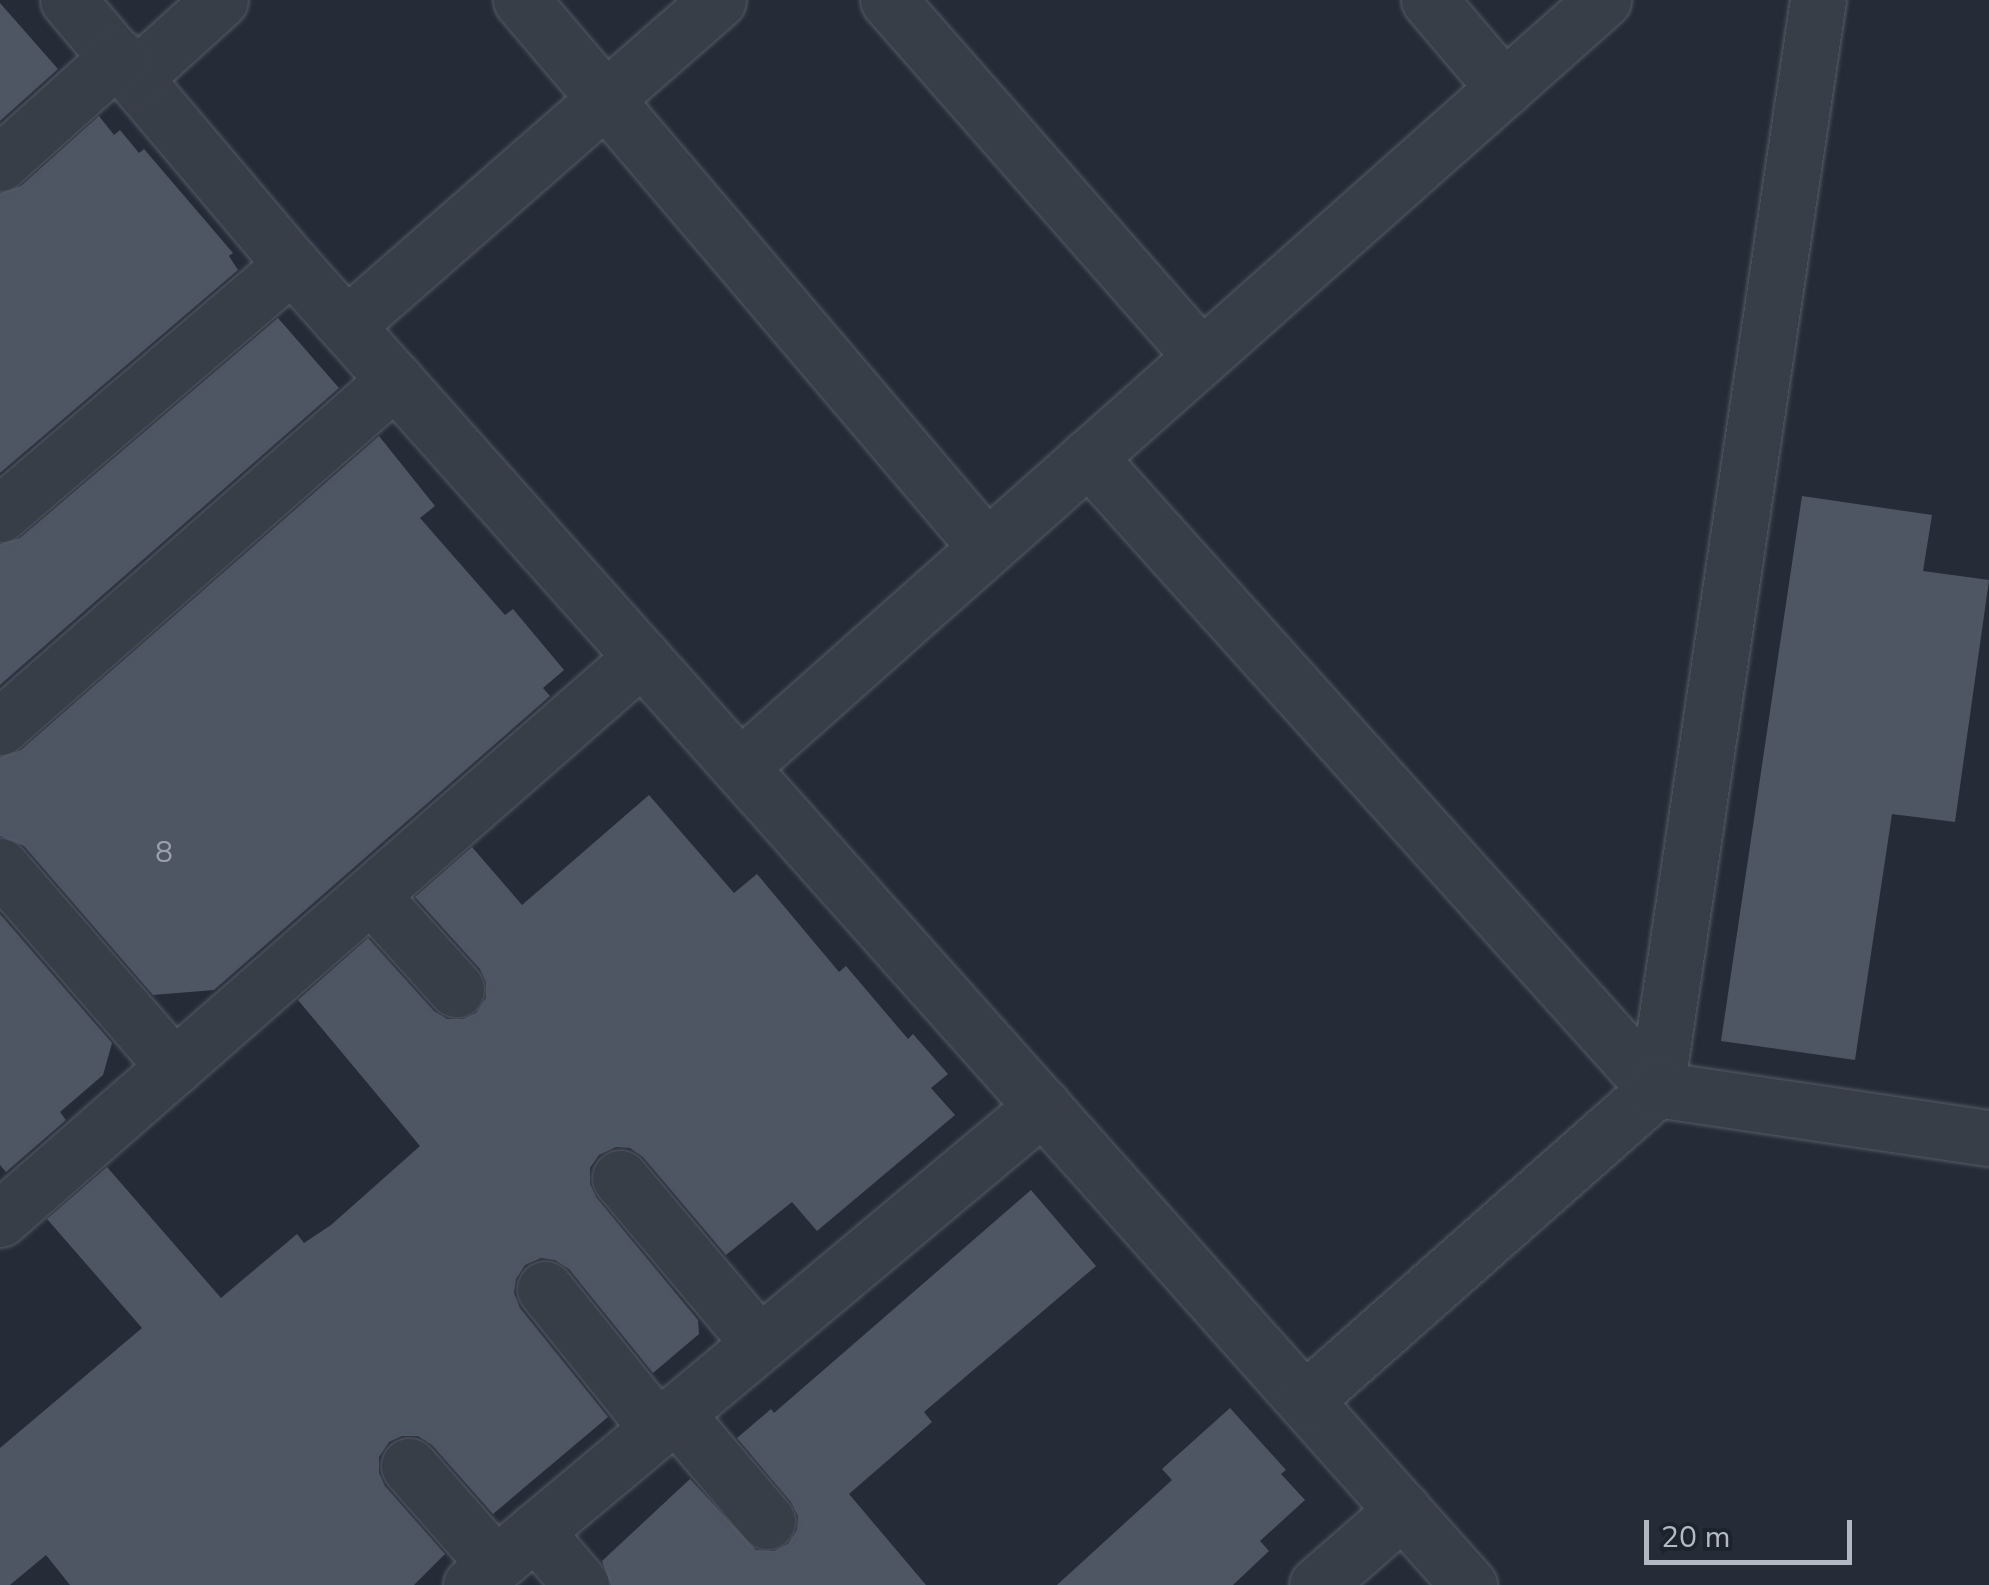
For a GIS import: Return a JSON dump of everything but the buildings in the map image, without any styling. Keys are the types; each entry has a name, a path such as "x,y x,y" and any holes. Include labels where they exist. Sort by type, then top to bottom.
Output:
{"street":[{"path":"68,0 292,265 1469,1585"},
{"path":"0,164 220,0"},
{"path":"521,0 607,96 986,547"},
{"path":"347,325 718,0"},
{"path":"888,0 1201,356"},
{"path":"1428,0 1504,88"},
{"path":"740,766 1603,0"},
{"path":"1305,1400 1656,1089 1818,0"},
{"path":"0,514 292,265"},
{"path":"0,727 395,380"},
{"path":"1088,457 1656,1089 1989,1138"},
{"path":"0,1219 642,657"},
{"path":"0,866 174,1066"},
{"path":"371,895 456,989"},
{"path":"500,1560 1043,1106"},
{"path":"620,1178 759,1343"},
{"path":"545,1289 666,1421 767,1521"},
{"path":"409,1466 500,1560 581,1585"},
{"path":"1317,1585 1402,1510"}]}
